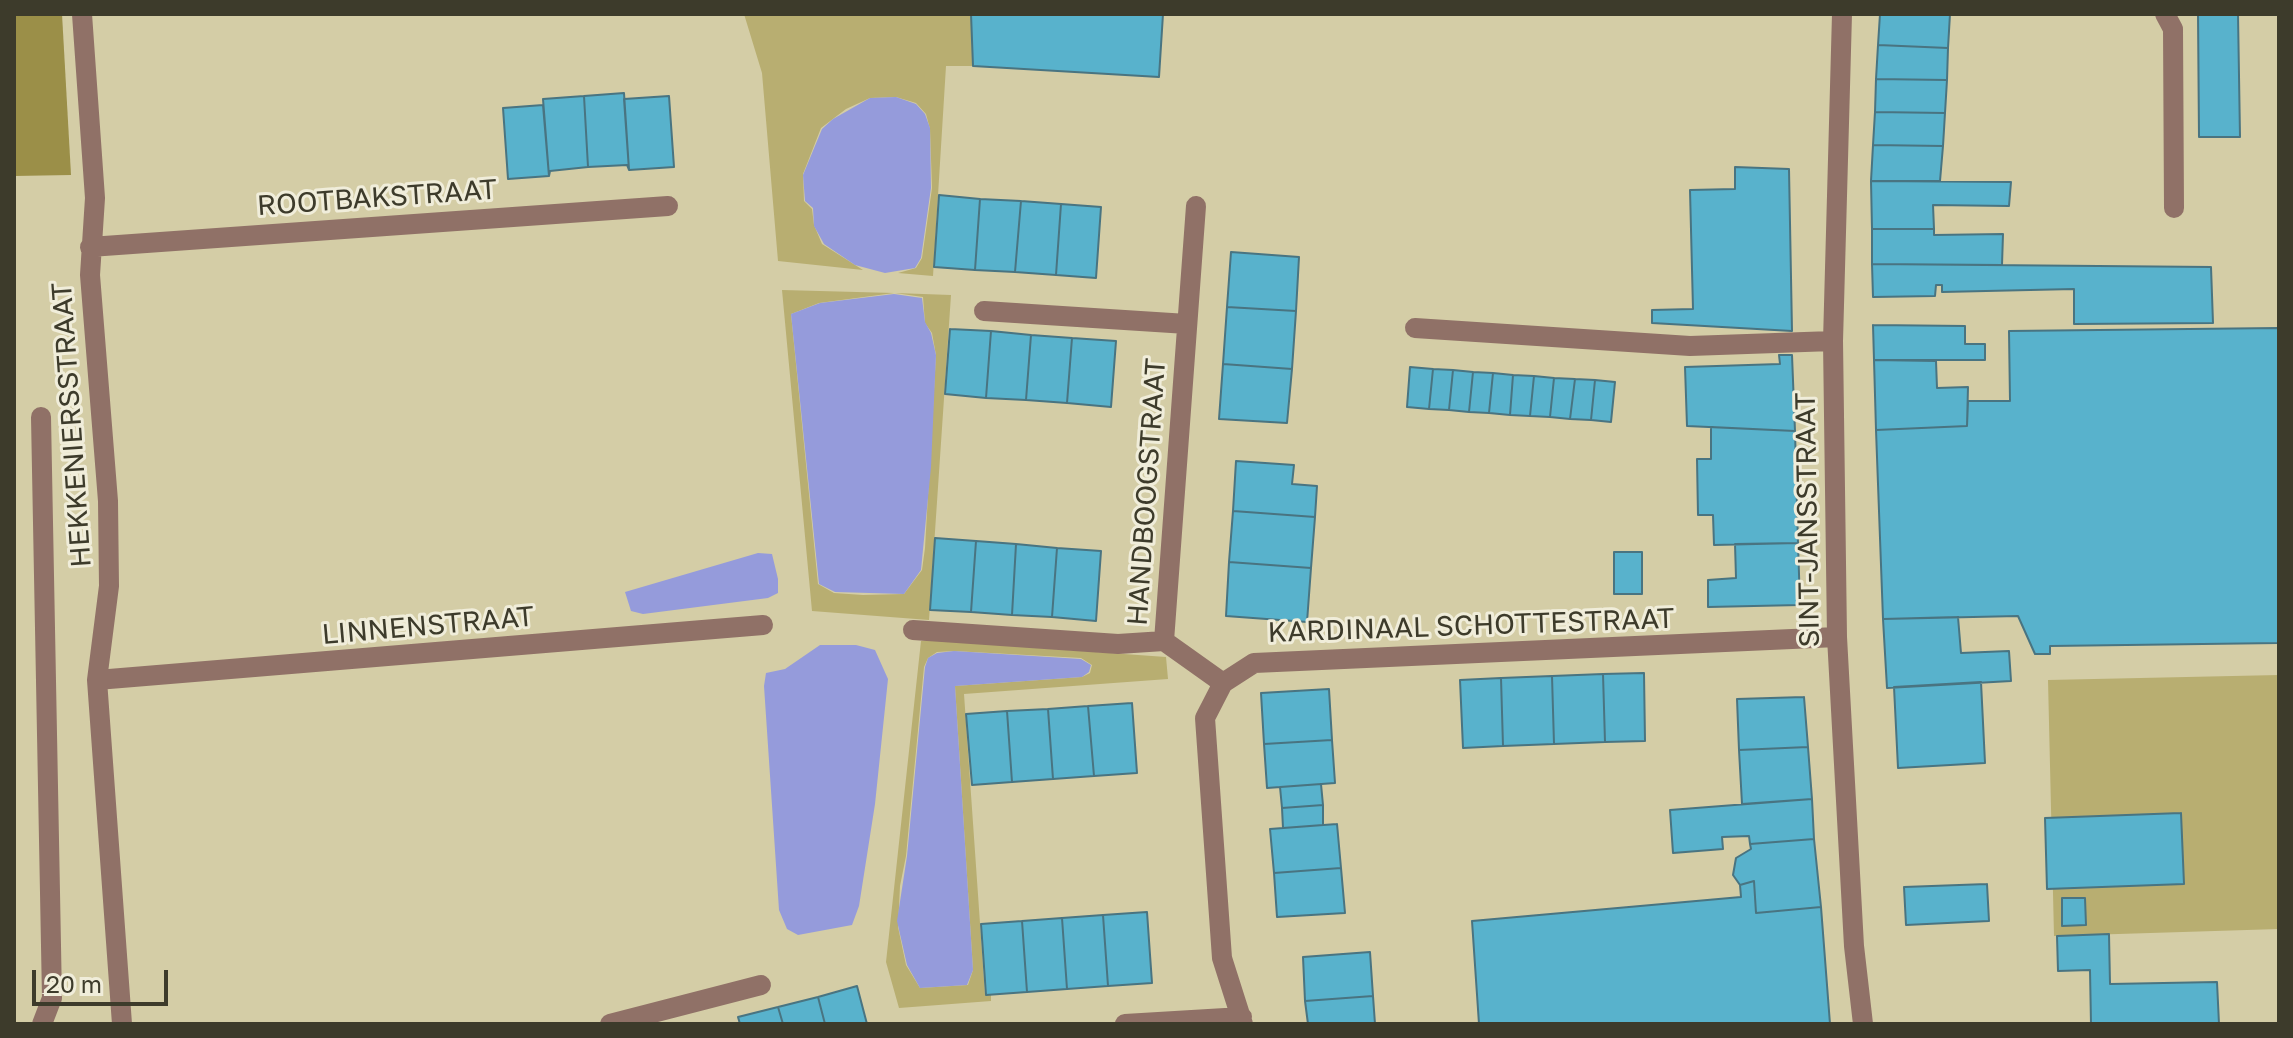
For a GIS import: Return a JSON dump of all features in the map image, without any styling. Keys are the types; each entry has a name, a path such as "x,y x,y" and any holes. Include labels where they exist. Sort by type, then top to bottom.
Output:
{"street":[{"name":"HEKKENIERSSTRAAT","path":"82,14 95,198 90,247 108,501 109,586 97,680 122,1024"},
{"name":"SINT-JANSSTRAAT","path":"1842,14 1833,341 1837,637 1854,946 1863,1024"},
{"path":"2165,14 2173,29 2174,208"},
{"name":"ROOTBAKSTRAAT","path":"90,247 668,206"},
{"name":"HANDBOOGSTRAAT","path":"1196,206 1164,641 1223,683"},
{"name":"HANDBOOGSTRAAT","path":"984,311 1187,324"},
{"path":"1415,328 1690,346 1833,341"},
{"path":"41,417 52,998 42,1024"},
{"name":"LINNENSTRAAT","path":"97,680 763,625"},
{"path":"913,630 1118,644 1164,641"},
{"name":"KARDINAAL SCHOTTESTRAAT","path":"1223,683 1254,663 1837,637"},
{"path":"1125,1024 1242,1021 1222,958 1205,718 1223,683"},
{"path":"610,1024 761,985"}],"shaded area":[{"path":"14,14 62,14 71,175 14,176"},
{"path":"744,14 971,14 973,66 946,66 933,276 898,273 916,268 922,258 932,188 930,129 926,114 916,103 896,97 870,98 846,109 821,128 803,174 804,201 812,209 814,225 822,244 863,270 778,261 762,73"},
{"path":"782,290 894,293 819,303 791,314 818,584 834,593 863,595 904,594 922,570 925,548 936,355 932,333 925,323 923,297 895,293 951,295 929,620 812,611"},
{"path":"921,641 1166,657 1168,679 964,694 985,995 991,994 991,1001 899,1008 886,962","holes":["954,651 1081,658 1092,665 1090,673 1082,677 955,686 973,970 968,985 920,988 906,965 898,927 924,667 928,658 937,652"]},
{"path":"2279,675 2279,929 2054,936 2048,680"}],"water":[{"path":"896,97 916,104 925,114 930,128 931,188 921,258 915,268 885,273 855,265 824,244 814,226 813,208 805,201 803,175 822,129 833,119 870,98"},
{"path":"894,294 922,298 925,322 936,355 931,467 921,570 904,594 835,592 819,584 791,314 820,303"},
{"path":"758,553 772,554 778,579 778,593 768,598 643,614 631,611 625,592"},
{"path":"820,645 856,645 875,650 888,679 875,804 859,906 852,925 798,935 787,929 779,910 764,686 766,673 785,669"},
{"path":"954,651 1081,659 1091,665 1089,672 1082,677 955,686 973,970 967,985 920,988 907,965 897,921 907,856 925,667 928,658 937,653"}],"building":[{"path":"971,14 1163,14 1159,77 973,66"},
{"path":"1880,14 1950,14 1948,48 1878,45"},
{"path":"2198,14 2238,14 2240,137 2199,137"},
{"path":"1878,45 1948,48 1947,80 1876,79"},
{"path":"1876,79 1947,80 1945,113 1875,112"},
{"path":"624,93 629,170 627,165 588,167 584,96"},
{"path":"584,96 588,167 550,171 549,176 543,99"},
{"path":"669,96 674,167 629,170 624,99"},
{"path":"543,105 549,176 508,179 503,108"},
{"path":"1875,112 1945,113 1943,146 1873,145"},
{"path":"1873,145 1943,146 1940,181 1871,181"},
{"path":"1735,167 1789,169 1792,331 1652,323 1652,310 1693,309 1690,190 1735,189"},
{"path":"1871,181 2011,182 2009,206 1933,205 1934,229 1872,229"},
{"path":"939,195 980,199 975,270 934,267"},
{"path":"980,199 1021,201 1015,272 975,270"},
{"path":"1021,201 1061,204 1056,275 1015,272"},
{"path":"1061,204 1101,207 1096,278 1056,275"},
{"path":"1872,229 1934,229 1934,235 2003,234 2002,265 1872,264"},
{"path":"1231,252 1299,257 1296,311 1227,307"},
{"path":"1872,264 2211,267 2213,323 2074,324 2074,289 1942,292 1942,285 1936,285 1935,296 1873,297"},
{"path":"1227,307 1296,311 1292,369 1223,364"},
{"path":"1873,325 1965,326 1965,344 1985,344 1985,360 1874,360"},
{"path":"2279,328 2279,643 2050,646 2050,654 2035,654 2018,616 1883,619 1876,430 1967,426 1968,401 2010,401 2009,331"},
{"path":"950,329 991,331 986,398 945,394"},
{"path":"991,331 1031,335 1026,400 986,398"},
{"path":"1031,335 1072,338 1067,403 1026,400"},
{"path":"1072,338 1116,341 1111,407 1067,403"},
{"path":"1779,355 1792,355 1795,431 1687,426 1685,367 1780,364"},
{"path":"1874,360 1936,361 1937,388 1968,387 1967,426 1876,430"},
{"path":"1223,364 1292,369 1287,423 1219,419"},
{"path":"1410,367 1433,369 1429,409 1407,407"},
{"path":"1433,369 1453,370 1449,410 1429,409"},
{"path":"1453,370 1473,372 1469,412 1449,410"},
{"path":"1473,372 1493,373 1489,413 1469,412"},
{"path":"1493,373 1513,375 1510,415 1489,413"},
{"path":"1513,375 1534,376 1530,416 1510,415"},
{"path":"1534,376 1554,378 1550,417 1530,416"},
{"path":"1554,378 1575,379 1570,419 1550,417"},
{"path":"1575,379 1595,380 1591,420 1570,419"},
{"path":"1595,380 1615,382 1611,422 1591,420"},
{"path":"1711,427 1795,431 1798,543 1714,545 1713,515 1698,515 1697,459 1711,459"},
{"path":"1236,461 1294,465 1292,484 1317,486 1315,517 1233,511"},
{"path":"1233,511 1315,517 1311,568 1229,562"},
{"path":"935,538 976,541 971,612 930,610"},
{"path":"976,541 1016,544 1012,615 971,612"},
{"path":"1798,543 1800,605 1708,607 1708,580 1736,578 1735,544"},
{"path":"1016,544 1057,548 1052,617 1012,615"},
{"path":"1057,548 1101,551 1096,621 1052,617"},
{"path":"1614,552 1642,552 1642,594 1614,594"},
{"path":"1229,562 1311,568 1307,622 1226,616"},
{"path":"1958,617 1961,653 2009,651 2011,681 1887,688 1883,619"},
{"path":"1644,673 1645,741 1605,742 1603,674"},
{"path":"1603,674 1605,742 1554,744 1552,676"},
{"path":"1552,676 1554,744 1503,746 1501,678"},
{"path":"1501,678 1503,746 1463,748 1460,680"},
{"path":"1981,682 1985,763 1898,768 1894,687"},
{"path":"1329,689 1332,740 1264,744 1261,693"},
{"path":"1804,697 1808,747 1739,750 1737,699"},
{"path":"1132,703 1137,773 1094,776 1088,706"},
{"path":"1088,706 1094,776 1053,779 1048,709"},
{"path":"1048,709 1053,779 1012,782 1007,711"},
{"path":"1007,711 1012,782 972,785 966,714"},
{"path":"1332,740 1335,783 1267,788 1264,744"},
{"path":"1808,747 1812,799 1742,804 1739,750"},
{"path":"1321,784 1323,805 1282,808 1280,787"},
{"path":"1812,799 1814,839 1750,844 1749,836 1722,837 1723,849 1673,853 1670,810"},
{"path":"1323,805 1323,825 1283,828 1282,808"},
{"path":"2181,813 2184,884 2047,889 2045,818"},
{"path":"1337,824 1341,868 1274,873 1270,829"},
{"path":"1814,839 1821,907 1756,913 1754,881 1740,885 1733,875 1736,858 1751,849 1750,844"},
{"path":"1341,868 1345,913 1277,917 1274,873"},
{"path":"1754,881 1756,913 1821,907 1830,1024 1479,1024 1472,921 1741,897 1740,885"},
{"path":"1987,884 1989,921 1906,925 1904,887"},
{"path":"2062,898 2085,898 2086,925 2062,926"},
{"path":"1147,912 1152,983 1108,986 1103,915"},
{"path":"1103,915 1108,986 1067,989 1062,918"},
{"path":"1062,918 1067,989 1027,992 1022,921"},
{"path":"1022,921 1027,992 986,995 981,924"},
{"path":"2109,934 2110,984 2217,982 2219,1024 2091,1024 2090,970 2058,971 2057,936"},
{"path":"1370,952 1373,996 1305,1001 1303,957"},
{"path":"857,986 867,1024 825,1024 818,997"},
{"path":"1373,996 1375,1024 1308,1024 1305,1001"},
{"path":"818,997 825,1024 783,1024 778,1007"},
{"path":"778,1007 783,1024 740,1024 738,1017"}]}
